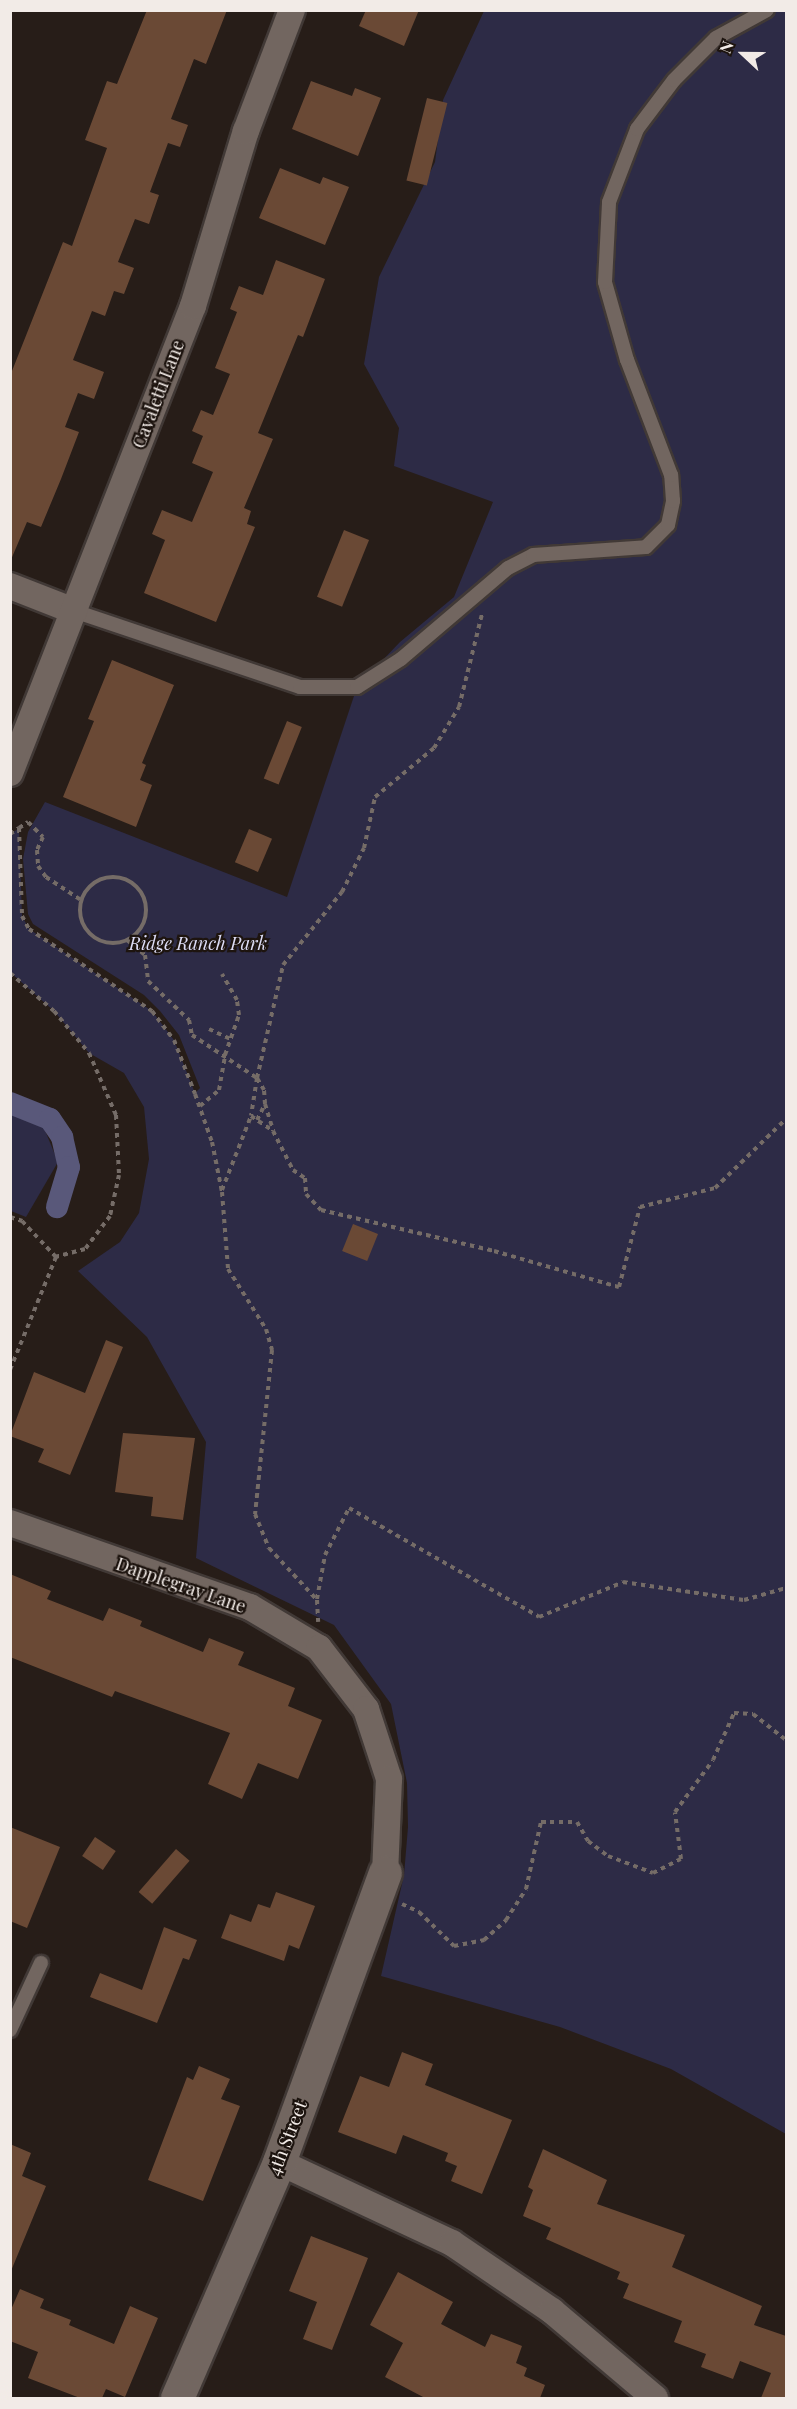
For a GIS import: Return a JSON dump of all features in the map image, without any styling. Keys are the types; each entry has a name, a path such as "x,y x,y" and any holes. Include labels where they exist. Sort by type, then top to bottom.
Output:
{"street":[{"name":"Cavaletti Lane","path":"10,773 193,306 246,131 292,10"},
{"path":"10,586 74,611"},
{"name":"Dapplegray Lane","path":"10,1523 250,1607 319,1648 366,1709 389,1779 382,1883"},
{"name":"4th Street","path":"177,2398 279,2162 382,1883"},
{"path":"279,2162 452,2243 552,2311 655,2398"}],"lane":[{"path":"74,611 300,687 357,687 401,658 508,568 533,555 646,547 668,525 673,501 671,475 627,360 604,282 609,202 637,129 674,80 716,38 767,10"},
{"path":"10,2030 41,1963"}],"path":[{"path":"222,1192 251,1116 257,1078 283,965 342,892 364,848 375,797 434,748 459,707 484,601 478,591"},
{"path":"10,834 28,822 43,837 37,850 38,866 46,877 81,900"},
{"path":"19,828 22,916 29,929 153,1011 174,1041 200,1106 222,1192 228,1269 266,1329 272,1350 255,1514 269,1548 317,1600"},
{"path":"101,879 123,879 135,886 144,899 145,915 139,930 127,940 111,943 89,933 82,921 81,900 89,887 101,879"},
{"path":"127,940 145,955 148,981 189,1020 192,1035 257,1078 264,1090 265,1104 273,1131 293,1170 305,1178 306,1194 321,1210 494,1251 618,1287 640,1207 715,1188 786,1119"},
{"path":"10,973 54,1011 89,1053 116,1115 119,1175 110,1216 86,1249 56,1257"},
{"path":"200,1106 219,1090 225,1055 239,1015 237,1000 222,974"},
{"path":"209,1029 230,1040"},
{"path":"257,1120 265,1104"},
{"path":"251,1116 273,1131"},
{"path":"10,1217 22,1221 56,1257"},
{"path":"10,1370 56,1257"},
{"path":"319,1648 317,1600 325,1555 349,1508 538,1617 623,1582 744,1600 786,1588"},
{"path":"382,1883 419,1912 454,1946 484,1940 506,1920 526,1889 542,1822 577,1822 588,1840 608,1856 653,1873 681,1859 675,1812 713,1760 734,1713 753,1714 786,1740"}],"green space":[{"name":"Ridge Ranch Park","path":"484,11 786,11 786,2134 671,2069 560,2027 381,1976 404,1875 408,1827 407,1783 391,1704 334,1625 196,1558 206,1442 147,1337 78,1271 120,1242 139,1213 149,1159 144,1107 124,1073 89,1053 54,1011 11,973 11,834 19,828 22,916 29,929 152,1011 174,1040 195,1093 200,1088 179,1035 160,1011 144,995 33,924 28,914 23,859 28,832 45,802 287,897 357,687 400,642 454,597 493,502 394,466 399,428 364,364 379,277 435,162 443,100"},
{"path":"11,1113 44,1128 58,1162 26,1217 11,1211"}],"building":[{"path":"147,10 227,10 206,64 194,59 171,119 188,125 180,147 168,143 150,192 159,195 149,224 135,219 118,262 134,268 124,294 114,291 105,316 92,311 73,360 104,372 94,399 78,393 65,427 79,432 61,479 41,527 27,522 10,562 10,376 63,242 72,246 107,148 85,140 107,81 117,84"},
{"path":"366,10 419,10 404,46 359,26"},
{"path":"311,81 352,96 355,88 381,98 358,156 292,129"},
{"path":"427,98 447,103 427,186 406,180"},
{"path":"280,168 320,184 323,177 349,187 325,245 259,218"},
{"path":"276,260 325,279 303,337 298,335 258,433 273,439 244,508 251,511 247,524 255,527 216,622 144,593 165,540 152,534 162,510 192,522 213,472 192,463 203,436 192,431 201,410 213,415 230,374 215,368 237,312 230,309 239,286 263,295"},
{"path":"344,530 369,540 342,607 317,597"},
{"path":"112,660 174,685 142,763 146,765 140,780 152,785 136,827 63,797 94,721 88,719"},
{"path":"287,721 302,727 279,784 264,778"},
{"path":"249,829 272,839 258,872 235,862"},
{"path":"353,1224 378,1234 367,1261 342,1251"},
{"path":"106,1340 123,1347 70,1475 38,1462 44,1449 10,1436 34,1372 85,1393"},
{"path":"123,1433 195,1438 183,1520 151,1516 153,1497 115,1492"},
{"path":"10,1574 51,1591 47,1599 103,1621 109,1608 142,1621 140,1626 203,1652 209,1638 244,1652 238,1665 295,1688 288,1706 322,1720 298,1779 258,1763 242,1799 208,1784 230,1733 115,1691 112,1697 10,1657"},
{"path":"10,1827 60,1847 27,1928 10,1921"},
{"path":"95,1837 116,1851 103,1870 82,1856"},
{"path":"176,1849 190,1861 152,1904 139,1892"},
{"path":"276,1892 315,1906 299,1949 289,1945 284,1961 221,1938 230,1914 251,1922 258,1904 270,1908"},
{"path":"164,1927 197,1940 189,1960 183,1958 157,2023 90,1997 100,1973 142,1990"},
{"path":"402,2052 433,2064 425,2085 512,2120 482,2194 451,2181 457,2166 445,2161 448,2153 403,2135 396,2154 338,2132 360,2076 389,2087"},
{"path":"199,2066 230,2079 221,2099 240,2106 203,2201 148,2180 187,2077 193,2080"},
{"path":"10,2144 31,2153 22,2176 46,2186 11,2271"},
{"path":"543,2149 607,2180 597,2204 685,2235 672,2267 762,2306 754,2325 786,2336 786,2398 761,2398 771,2373 740,2361 733,2379 701,2367 706,2354 674,2342 682,2321 623,2298 629,2284 617,2279 620,2272 546,2239 551,2228 523,2216 533,2190 528,2187"},
{"path":"311,2236 368,2258 332,2350 303,2339 317,2302 289,2291"},
{"path":"398,2272 453,2302 441,2324 485,2347 491,2334 522,2346 516,2363 527,2368 524,2376 545,2385 540,2398 425,2398 385,2377 403,2343 370,2325"},
{"path":"20,2289 44,2299 40,2308 71,2320 69,2325 114,2344 130,2306 158,2318 125,2397 106,2389 102,2398 80,2398 28,2378 38,2352 10,2341 10,2312"}],"waterway":[{"path":"10,1103 50,1119 62,1137 69,1167 57,1207"}]}
